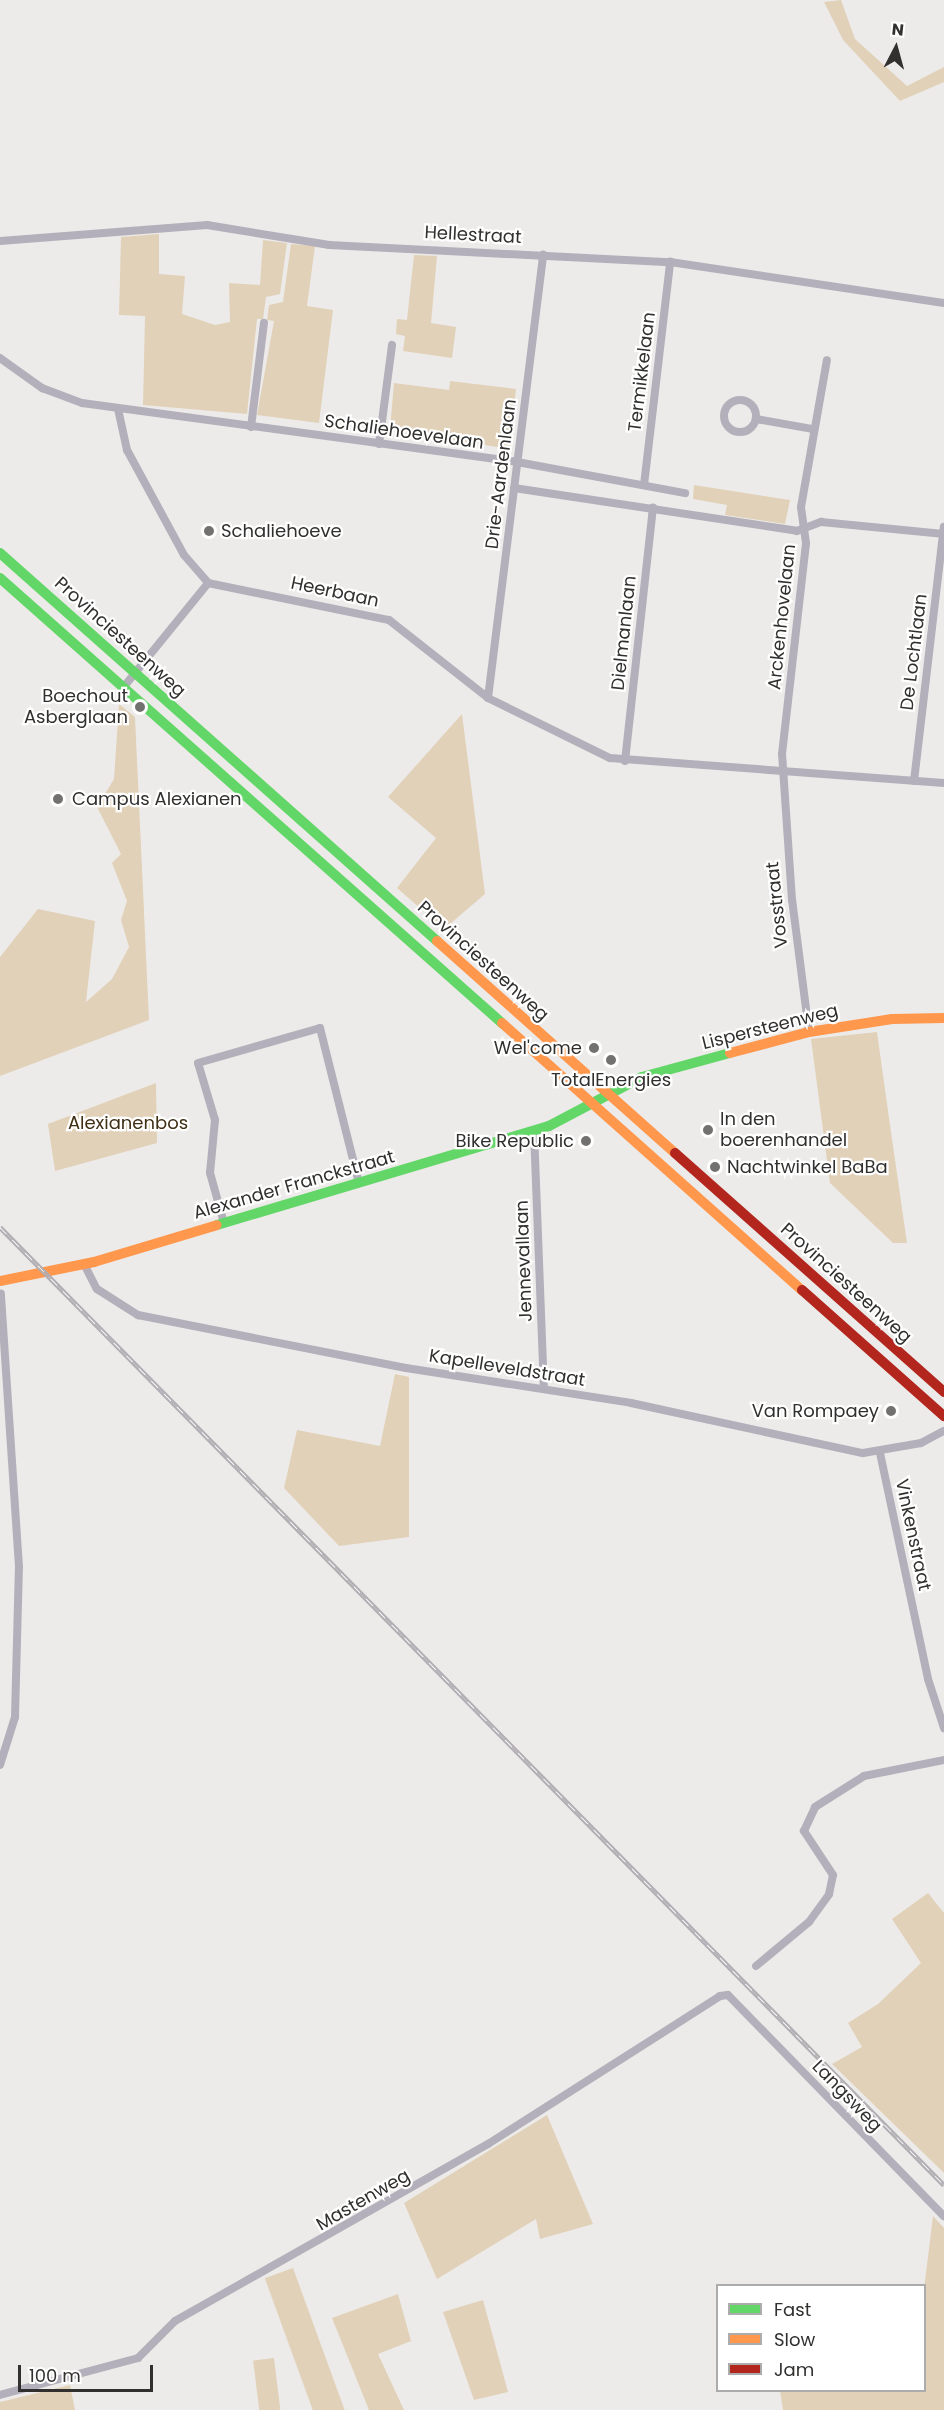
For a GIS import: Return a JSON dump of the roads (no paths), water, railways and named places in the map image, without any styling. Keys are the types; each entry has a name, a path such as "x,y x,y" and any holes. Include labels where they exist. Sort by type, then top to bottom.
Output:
{"main road":[{"name":"Provinciesteenweg","path":"0,553 944,1392"},
{"name":"Provinciesteenweg","path":"0,578 122,689 944,1416"},
{"name":"Lispersteenweg","path":"591,1104 642,1077 809,1032 892,1019 944,1018"},
{"name":"Alexander Franckstraat","path":"0,1281 84,1264 534,1131 591,1104"}],"street":[{"name":"Hellestraat","path":"0,241 207,225 328,245 670,262 944,303"},
{"name":"Drie-Aardenlaan","path":"488,698 543,254"},
{"name":"Termikkelaan","path":"644,485 670,262"},
{"path":"251,427 264,323"},
{"path":"379,444 392,345"},
{"path":"0,358 60,396 118,408 127,450 184,555 208,583 122,689"},
{"name":"Arckenhovelaan","path":"782,774 804,528 801,507 827,360"},
{"path":"756,419 748,429 737,432 725,423 724,412 732,402 745,401 756,419 813,429"},
{"name":"Schaliehoevelaan","path":"118,408 517,462 685,493"},
{"path":"514,488 804,528 821,522 944,531"},
{"name":"Dielmanlaan","path":"625,761 654,508"},
{"name":"De Lochtlaan","path":"914,781 944,531"},
{"name":"Heerbaan","path":"208,583 389,620 488,698 625,761 782,774 944,783"},
{"name":"Vosstraat","path":"782,774 809,1032"},
{"path":"224,1222 210,1173 215,1120 198,1063 320,1028 359,1183"},
{"name":"Jennevallaan","path":"534,1131 544,1389"},
{"name":"Kapelleveldstraat","path":"84,1264 97,1289 138,1314 880,1453 944,1431"},
{"path":"0,1765 15,1718 19,1567 1,1294"},
{"name":"Vinkenstraat","path":"880,1453 926,1669 944,1728"},
{"path":"756,1966 809,1922 832,1885 833,1875 804,1831 815,1807 864,1776 944,1760"},
{"name":"Langsweg","path":"728,1995 944,2216"},
{"name":"Mastenweg","path":"0,2395 138,2358 175,2321 349,2226 709,2001 728,1995"}],"railway":[{"path":"0,1227 944,2185"}],"place":[{"name":"Schaliehoeve","path":"209,531"},
{"name":"Boechout Asberglaan","path":"140,707"},
{"name":"Campus Alexianen","path":"58,799"},
{"name":"Wel'come","path":"594,1048"},
{"name":"TotalEnergies","path":"611,1060"},
{"name":"In den boerenhandel","path":"708,1130"},
{"name":"Bike Republic","path":"586,1141"},
{"name":"Nachtwinkel BaBa","path":"715,1167"},
{"name":"Van Rompaey","path":"891,1411"}],"park label":[{"name":"Alexianenbos","path":"128,1123"}]}
